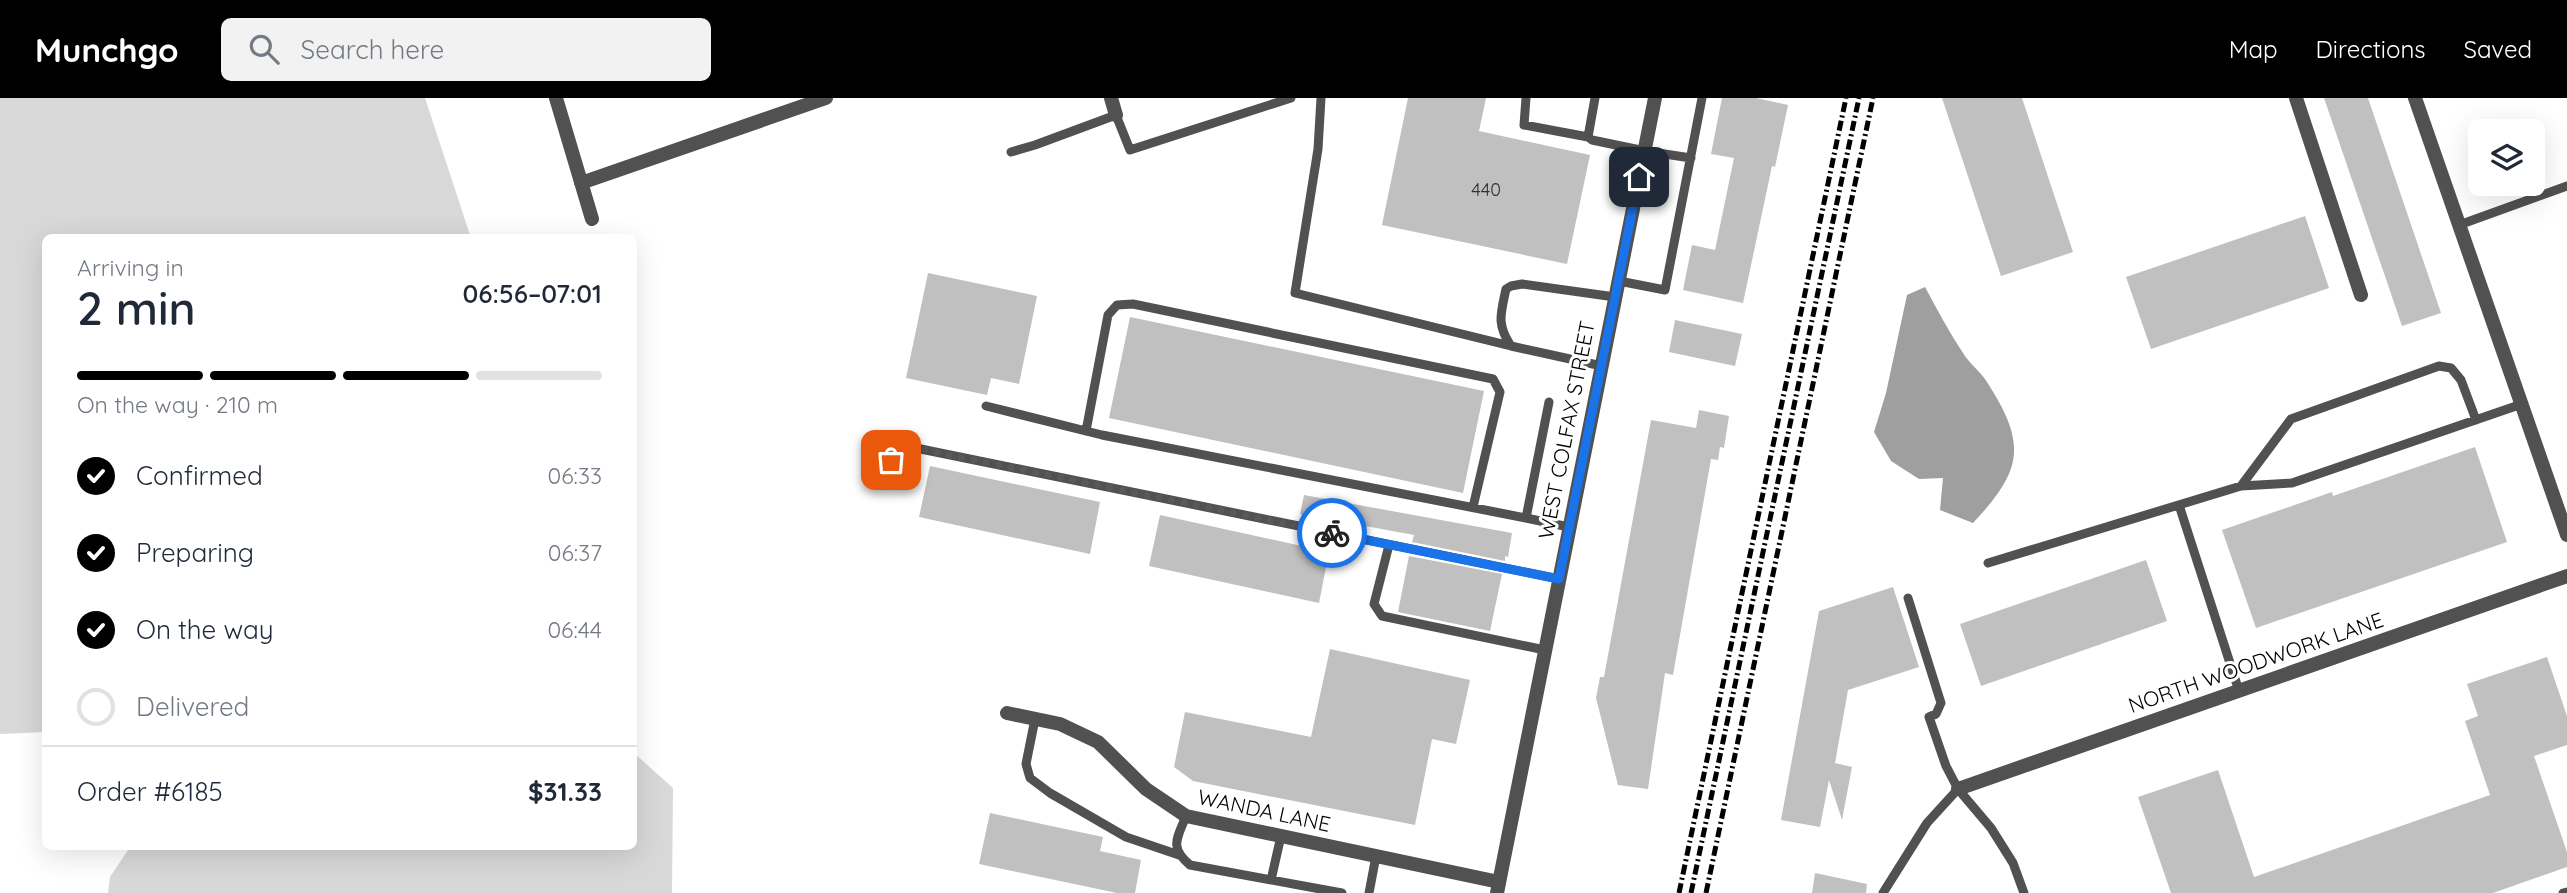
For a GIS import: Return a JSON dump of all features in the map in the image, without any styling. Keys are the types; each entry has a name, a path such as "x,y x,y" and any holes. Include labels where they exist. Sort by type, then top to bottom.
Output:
{"street":[{"path":"556,98 592,219"},
{"path":"581,183 793,103 826,98"},
{"path":"1111,98 1116,115"},
{"name":"WEST COLFAX STREET","path":"1498,888 1655,98"},
{"path":"2296,98 2361,295"},
{"path":"2415,98 2567,535"},
{"name":"NORTH WOODWORK LANE","path":"1958,789 2567,576"},
{"name":"WANDA LANE","path":"1007,713 1060,724 1098,742 1146,789 1186,816 1376,856 1498,888"}],"lane":[{"path":"1011,152 1116,115 1130,150 1291,98"},
{"path":"1321,98 1318,149 1295,293 1602,366"},
{"path":"1526,98 1524,125 1691,158"},
{"path":"1588,136 1595,98"},
{"path":"1619,281 1665,290 1702,98"},
{"path":"2459,225 2567,186"},
{"path":"1511,346 1502,332 1500,320 1506,289 1511,285 1522,284 1615,297"},
{"path":"1086,431 1108,315 1117,305 1133,304 1493,379 1500,392 1473,507"},
{"path":"2241,486 2291,419 2440,366 2451,368 2461,380 2476,420"},
{"path":"1526,518 1549,402"},
{"path":"1987,563 2241,486 2292,483 2522,404"},
{"path":"986,406 1086,431 1569,527"},
{"path":"891,460 911,447 1559,579"},
{"path":"2179,505 2239,691"},
{"path":"1389,545 1374,604 1382,616 1545,650"},
{"path":"1908,598 1941,703 1936,714 1929,716 1946,766 1958,789 1991,828 2013,863 2024,893"},
{"path":"1035,719 1026,764 1030,778 1050,793 1126,837 1179,855 1191,865 1342,893"},
{"path":"1883,893 1927,823 1958,789"},
{"path":"1179,855 1176,843 1186,816"},
{"path":"1271,880 1281,836"},
{"path":"1368,893 1376,856"}],"shaded area":[{"path":"0,98 425,98 470,234 42,234 42,732 0,734"},
{"path":"1925,287 1965,357 1984,378 2000,404 2013,440 2014,456 2010,471 1990,504 1973,523 1940,510 1943,478 1919,479 1891,461 1874,432 1886,393 1907,295"},
{"path":"637,756 673,788 672,893 108,893 110,877 128,850 637,850"}],"building":[{"path":"1408,98 1486,98 1479,131 1590,155 1567,264 1382,225"},
{"path":"1722,98 1756,98 1788,105 1743,303 1683,290 1692,245 1715,250 1734,158 1711,154"},
{"path":"1942,98 2022,98 2073,252 2001,276"},
{"path":"2324,98 2368,98 2441,313 2402,326"},
{"path":"2305,216 2329,288 2151,349 2126,277"},
{"path":"928,273 1037,296 1019,384 991,378 987,395 906,378"},
{"path":"1130,317 1484,391 1463,493 1109,418"},
{"path":"1675,320 1742,334 1735,366 1669,352"},
{"path":"1699,410 1729,416 1724,448 1720,447 1718,460 1711,459 1673,675 1665,673 1648,789 1618,785 1596,698 1600,677 1604,677 1651,420 1696,428"},
{"path":"2475,447 2507,542 2256,628 2222,530 2332,492 2333,496"},
{"path":"930,466 1100,502 1090,554 919,517"},
{"path":"1304,495 1512,533 1508,557 1505,556 1505,561 1412,542 1414,535 1300,514"},
{"path":"1160,515 1329,552 1319,603 1149,566"},
{"path":"1409,556 1502,574 1490,631 1398,612"},
{"path":"2146,560 2167,621 1981,686 1960,624"},
{"path":"1893,587 1919,667 1848,690 1835,763 1852,767 1842,820 1829,780 1820,827 1781,820 1819,611"},
{"path":"1330,649 1470,680 1456,744 1432,739 1415,825 1193,781 1174,767 1185,712 1311,737"},
{"path":"2547,657 2567,716 2567,745 2534,756 2567,852 2567,867 2493,893 2171,893 2138,797 2218,770 2254,877 2490,795 2465,721 2478,716 2467,684"},
{"path":"990,813 1103,837 1100,851 1141,860 1135,893 1117,893 979,864"},
{"path":"1815,873 1867,884 1866,893 1812,893"}],"railway":[{"path":"1679,893 1846,98"},
{"path":"1691,893 1859,98"},
{"path":"1706,893 1873,98"}],"way so far":[{"path":"891,460 911,447 1332,533"}],"route":[{"path":"1332,533 1559,579 1639,177"}]}
